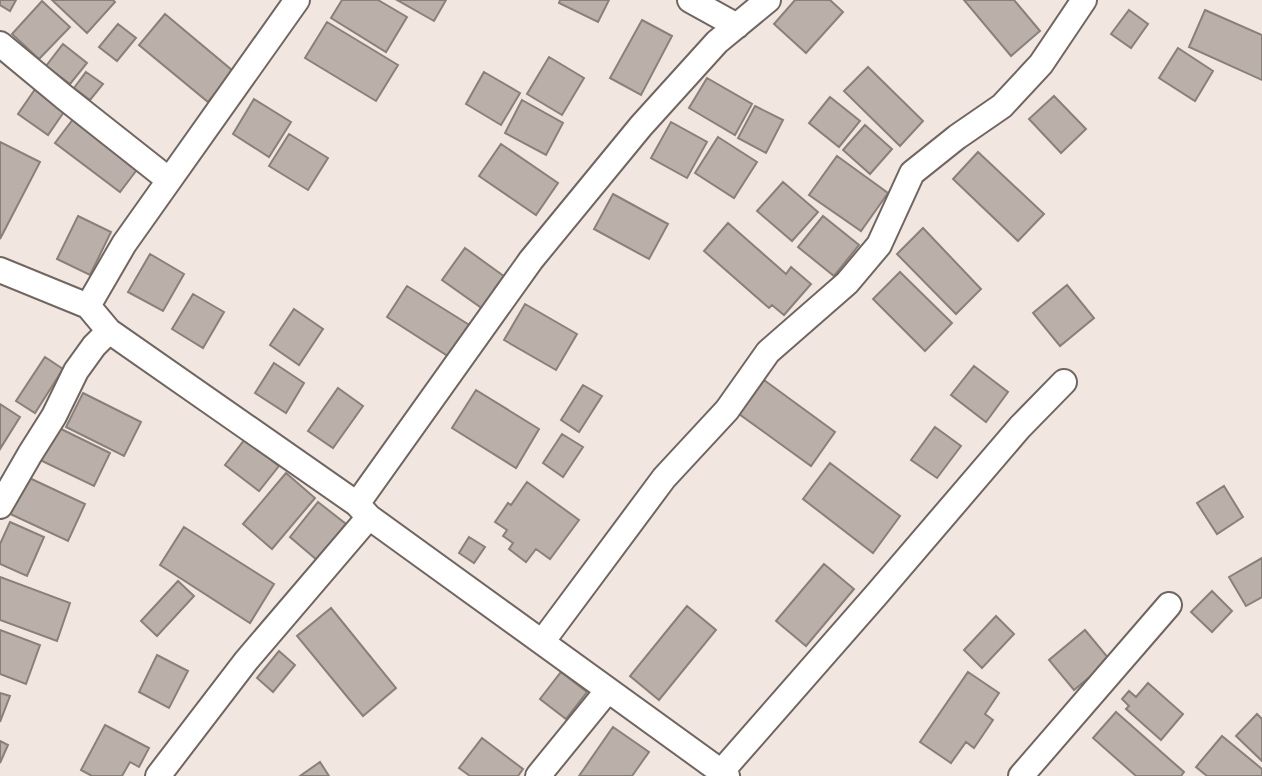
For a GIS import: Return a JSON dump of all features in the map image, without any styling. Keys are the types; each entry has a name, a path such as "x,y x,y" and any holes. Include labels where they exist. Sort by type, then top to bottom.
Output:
{"street":[{"path":"88,306 124,244 296,0"},
{"path":"690,0 737,26"},
{"path":"158,776 363,510 531,260 641,126 718,43 768,0"},
{"path":"542,642 664,478 727,410 768,352 847,283 879,245 912,173 1002,106 1041,64 1084,0"},
{"path":"0,44 169,180"},
{"path":"0,270 88,306 109,331 363,510 724,774 1020,427 1064,382"},
{"path":"0,506 54,416 76,370 94,345 109,331"},
{"path":"1021,776 1169,605"},
{"path":"538,776 608,690"}],"building":[{"path":"0,0 16,0 10,11 0,5"},
{"path":"52,0 113,0 115,2 87,33"},
{"path":"342,0 378,0 407,17 386,52 331,18"},
{"path":"397,0 446,0 434,21"},
{"path":"560,0 609,0 598,22 559,3"},
{"path":"795,0 830,0 843,12 806,53 774,24"},
{"path":"964,0 1014,0 1040,31 1011,56"},
{"path":"42,1 70,27 39,59 12,34"},
{"path":"1129,10 1148,24 1131,48 1111,34"},
{"path":"1205,10 1262,35 1262,80 1189,47"},
{"path":"165,14 233,71 208,102 139,45"},
{"path":"642,20 672,36 641,95 610,78"},
{"path":"327,22 398,65 376,101 305,58"},
{"path":"118,24 136,38 117,61 99,47"},
{"path":"63,44 87,63 70,84 46,66"},
{"path":"1178,48 1213,71 1195,101 1159,78"},
{"path":"549,57 584,78 562,115 527,94"},
{"path":"868,67 923,121 900,146 844,91"},
{"path":"86,72 103,84 90,100 74,88"},
{"path":"484,72 520,93 501,125 466,104"},
{"path":"707,78 752,104 735,135 689,108"},
{"path":"38,85 68,106 48,135 18,114"},
{"path":"1054,96 1086,129 1061,153 1029,119"},
{"path":"830,97 860,121 839,147 809,123"},
{"path":"254,99 291,122 269,157 233,134"},
{"path":"522,100 563,123 546,155 505,133"},
{"path":"755,106 783,120 766,153 738,138"},
{"path":"77,114 142,163 120,192 55,143"},
{"path":"671,122 707,142 687,178 651,158"},
{"path":"865,125 892,149 870,174 843,150"},
{"path":"289,134 328,158 308,190 269,166"},
{"path":"718,137 757,162 734,198 695,173"},
{"path":"0,142 40,162 0,239"},
{"path":"501,144 558,183 536,215 479,176"},
{"path":"978,152 1044,214 1018,241 953,179"},
{"path":"837,156 888,193 861,231 809,195"},
{"path":"783,182 818,212 792,241 757,211"},
{"path":"613,194 668,224 649,259 594,229"},
{"path":"78,216 111,232 90,275 57,259"},
{"path":"823,216 859,245 834,276 798,247"},
{"path":"728,223 786,274 791,267 811,284 784,315 772,305 769,308 704,251"},
{"path":"923,228 981,289 956,314 897,254"},
{"path":"465,248 505,277 483,309 442,280"},
{"path":"150,254 184,274 163,311 128,292"},
{"path":"900,272 952,323 925,351 873,299"},
{"path":"1067,285 1094,318 1060,346 1033,313"},
{"path":"407,286 471,326 451,358 387,317"},
{"path":"193,294 224,312 203,348 172,329"},
{"path":"525,304 577,334 556,370 504,340"},
{"path":"294,309 323,329 299,365 270,345"},
{"path":"45,357 63,369 35,413 16,401"},
{"path":"274,363 304,383 286,413 255,393"},
{"path":"974,366 1008,392 986,422 951,395"},
{"path":"764,380 835,432 811,466 739,414"},
{"path":"583,385 602,396 579,432 561,420"},
{"path":"338,388 363,406 333,448 308,431"},
{"path":"476,390 539,429 516,468 452,428"},
{"path":"83,393 141,422 124,456 66,427"},
{"path":"0,404 20,417 0,449"},
{"path":"55,426 110,453 94,486 38,459"},
{"path":"935,427 961,446 937,478 911,460"},
{"path":"562,434 583,447 563,477 543,463"},
{"path":"245,439 279,466 259,491 225,465"},
{"path":"830,463 900,516 873,553 803,499"},
{"path":"286,473 315,498 272,549 243,524"},
{"path":"23,475 85,504 68,541 6,512"},
{"path":"527,482 579,520 550,559 536,549 526,562 509,549 513,543 503,536 507,530 495,522"},
{"path":"1224,486 1243,517 1217,534 1197,503"},
{"path":"318,502 346,524 317,560 290,537"},
{"path":"10,522 44,537 27,576 0,564 0,544"},
{"path":"184,527 274,584 250,623 160,565"},
{"path":"469,537 485,547 474,563 459,553"},
{"path":"1262,558 1262,597 1246,606 1229,577"},
{"path":"824,564 854,589 806,646 776,621"},
{"path":"0,577 70,603 57,641 0,620"},
{"path":"178,581 194,596 157,636 141,621"},
{"path":"1212,591 1232,611 1212,632 1191,612"},
{"path":"687,606 716,630 659,700 630,676"},
{"path":"331,608 396,688 363,716 297,636"},
{"path":"996,616 1014,634 982,668 964,650"},
{"path":"0,630 40,645 26,684 0,674"},
{"path":"1085,630 1110,660 1074,690 1049,660"},
{"path":"279,651 295,665 273,692 257,678"},
{"path":"157,655 188,671 169,708 139,692"},
{"path":"561,672 587,692 566,719 540,699"},
{"path":"968,672 999,693 985,714 993,720 974,748 966,742 951,763 920,742"},
{"path":"1148,683 1183,714 1161,740 1126,709 1129,706 1122,699 1129,691 1136,697"},
{"path":"0,693 10,696 0,722"},
{"path":"1116,712 1184,772 1181,776 1136,776 1093,738"},
{"path":"1257,714 1262,719 1262,761 1236,736"},
{"path":"105,725 149,748 139,767 130,762 122,776 92,776 81,770"},
{"path":"613,727 649,752 632,776 579,776"},
{"path":"1222,736 1262,769 1262,776 1207,776 1196,767"},
{"path":"482,738 523,769 518,776 470,776 459,768"},
{"path":"0,741 8,745 0,763"},
{"path":"320,762 329,776 300,776"}]}
